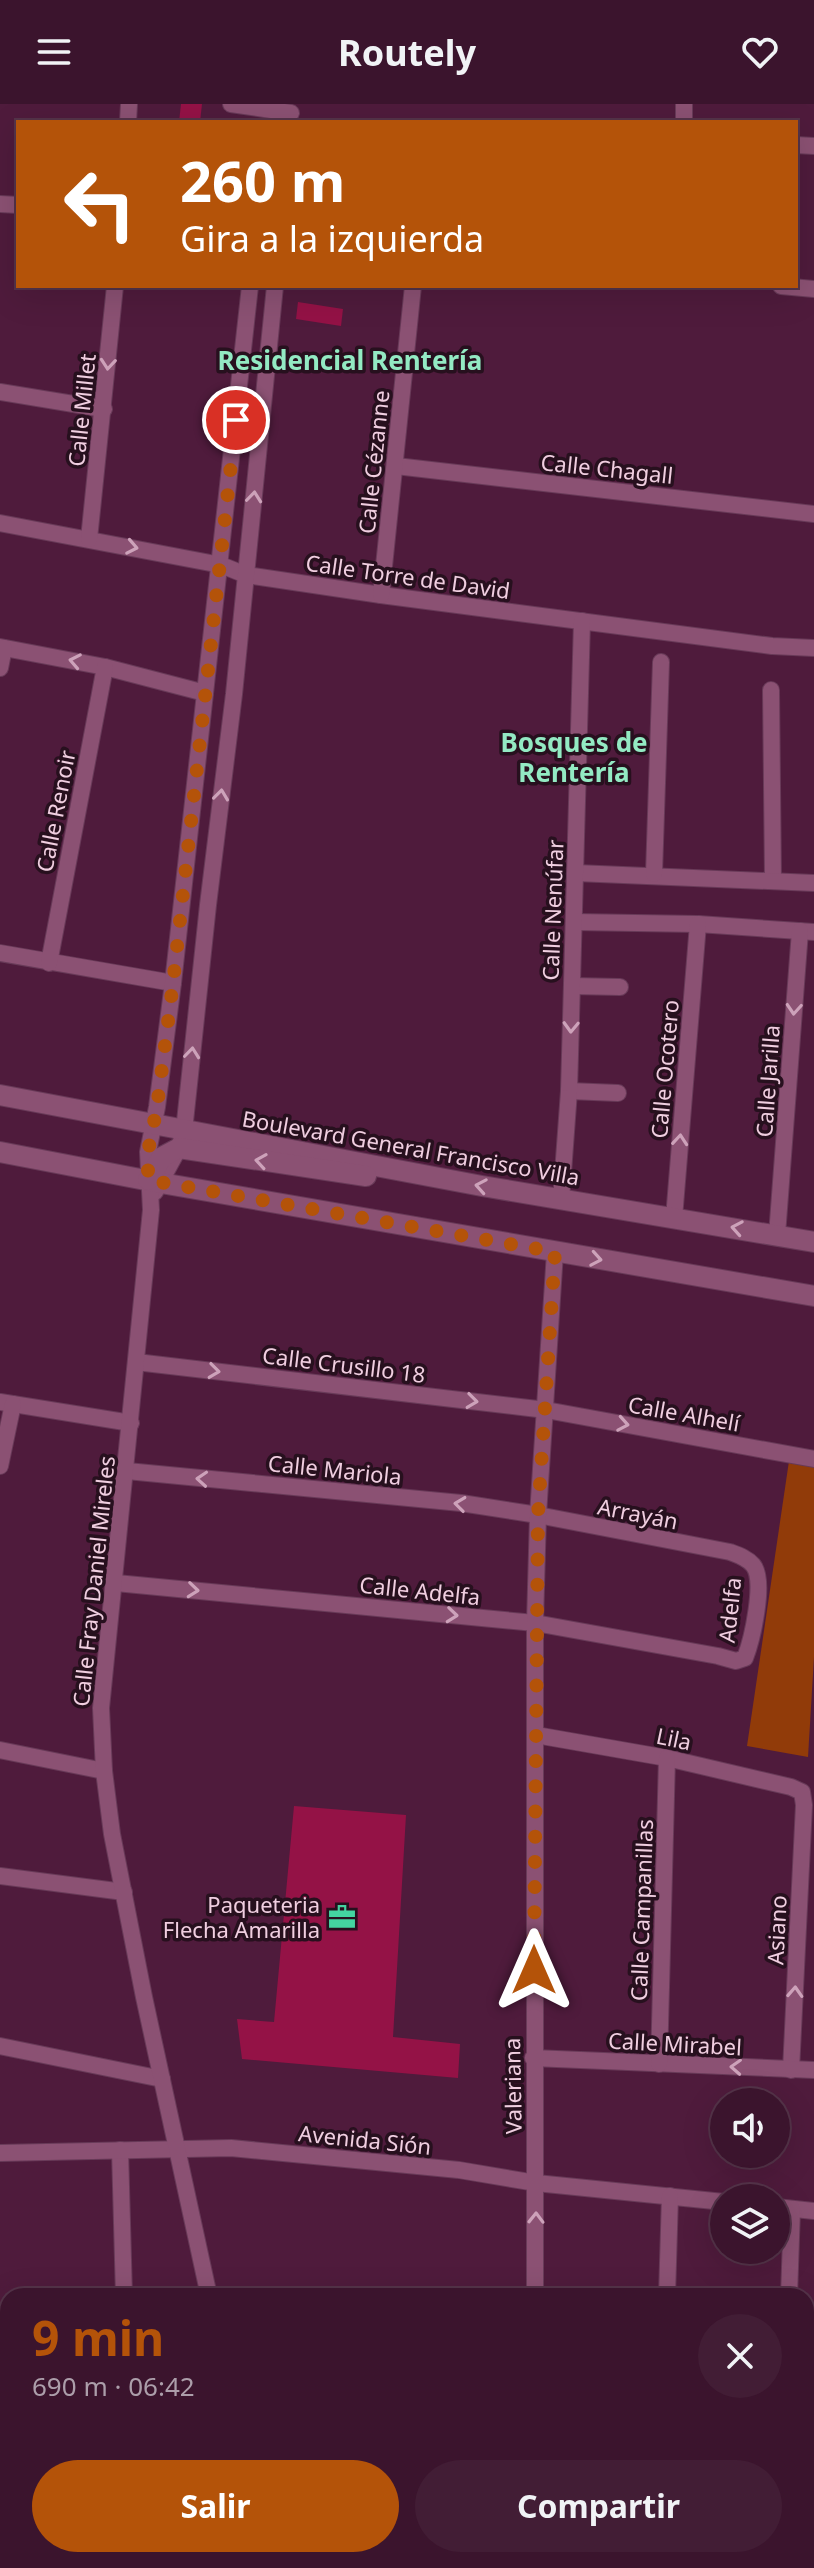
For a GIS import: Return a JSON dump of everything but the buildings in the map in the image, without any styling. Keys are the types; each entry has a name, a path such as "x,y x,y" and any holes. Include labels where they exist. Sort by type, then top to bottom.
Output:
{"main road":[{"name":"Boulevard General Francisco Villa","path":"0,1095 153,1126 181,1139 393,1169 814,1242"},
{"path":"154,1186 162,1157 181,1139"},
{"path":"0,1152 154,1186 814,1296"}],"street":[{"path":"231,104 268,116 291,113"},
{"name":"Calle Millet","path":"89,539 115,288"},
{"name":"Calle Fray Daniel Mireles","path":"207,2288 112,1834 104,1771 101,1708 154,1186 148,1152 173,983 250,288"},
{"path":"181,1139 246,575 275,288"},
{"name":"Calle Cézanne","path":"381,595 413,288"},
{"path":"0,392 104,409"},
{"name":"Calle Chagall","path":"396,466 814,514"},
{"name":"Calle Torre de David","path":"0,523 221,565 246,575 772,646 814,648"},
{"name":"Calle Nenúfar","path":"561,1200 569,1091 582,621"},
{"path":"0,668 2,648 105,667 205,693"},
{"path":"654,874 661,662"},
{"name":"Calle Renoir","path":"49,963 105,667"},
{"path":"771,690 773,881"},
{"path":"576,873 814,883"},
{"path":"574,922 698,924 807,931"},
{"name":"Calle Ocotero","path":"674,1218 698,924"},
{"name":"Calle Jarilla","path":"777,1235 807,931"},
{"path":"0,953 173,983"},
{"path":"572,986 620,987"},
{"path":"569,1091 618,1093"},
{"name":"Valeriana","path":"535,2288 535,1623 538,1515 555,1252"},
{"name":"Calle Crusillo 18","path":"136,1362 546,1410"},
{"path":"0,1466 6,1403 131,1423"},
{"name":"Calle Alhelí","path":"546,1410 814,1459"},
{"name":"Calle Mariola","path":"127,1471 446,1502 538,1515"},
{"name":"Arrayán","path":"538,1515 730,1552"},
{"name":"Adelfa","path":"718,1656 736,1661 745,1658 751,1643 757,1601 756,1570 749,1561 730,1552"},
{"name":"Calle Adelfa","path":"116,1583 535,1623 718,1656"},
{"name":"Lila","path":"536,1735 667,1758 802,1792"},
{"path":"0,1750 104,1771"},
{"name":"Calle Campanillas","path":"659,2064 667,1758"},
{"name":"Asiano","path":"791,2070 804,1805 802,1792"},
{"path":"0,1876 124,1892"},
{"path":"0,2046 162,2079"},
{"name":"Calle Mirabel","path":"533,2058 814,2070"},
{"name":"Avenida Sión","path":"0,2153 231,2148 459,2170 536,2183 710,2200"},
{"path":"120,2150 124,2288"},
{"path":"667,2288 670,2196"},
{"path":"790,2209 814,2211"},
{"path":"787,2264 789,2288"}],"shaded area":[{"path":"789,1461 814,1465 814,1657 808,1757 747,1746"}],"place":[{"name":"Paqueteria Flecha Amarilla","path":"342,1917"}],"district":[{"name":"Residencial Rentería","path":"350,360"},
{"name":"Bosques de Rentería","path":"574,757"}],"route":[{"path":"236,420 173,983 148,1152 148,1180 555,1252 538,1515 534,1970"}]}
